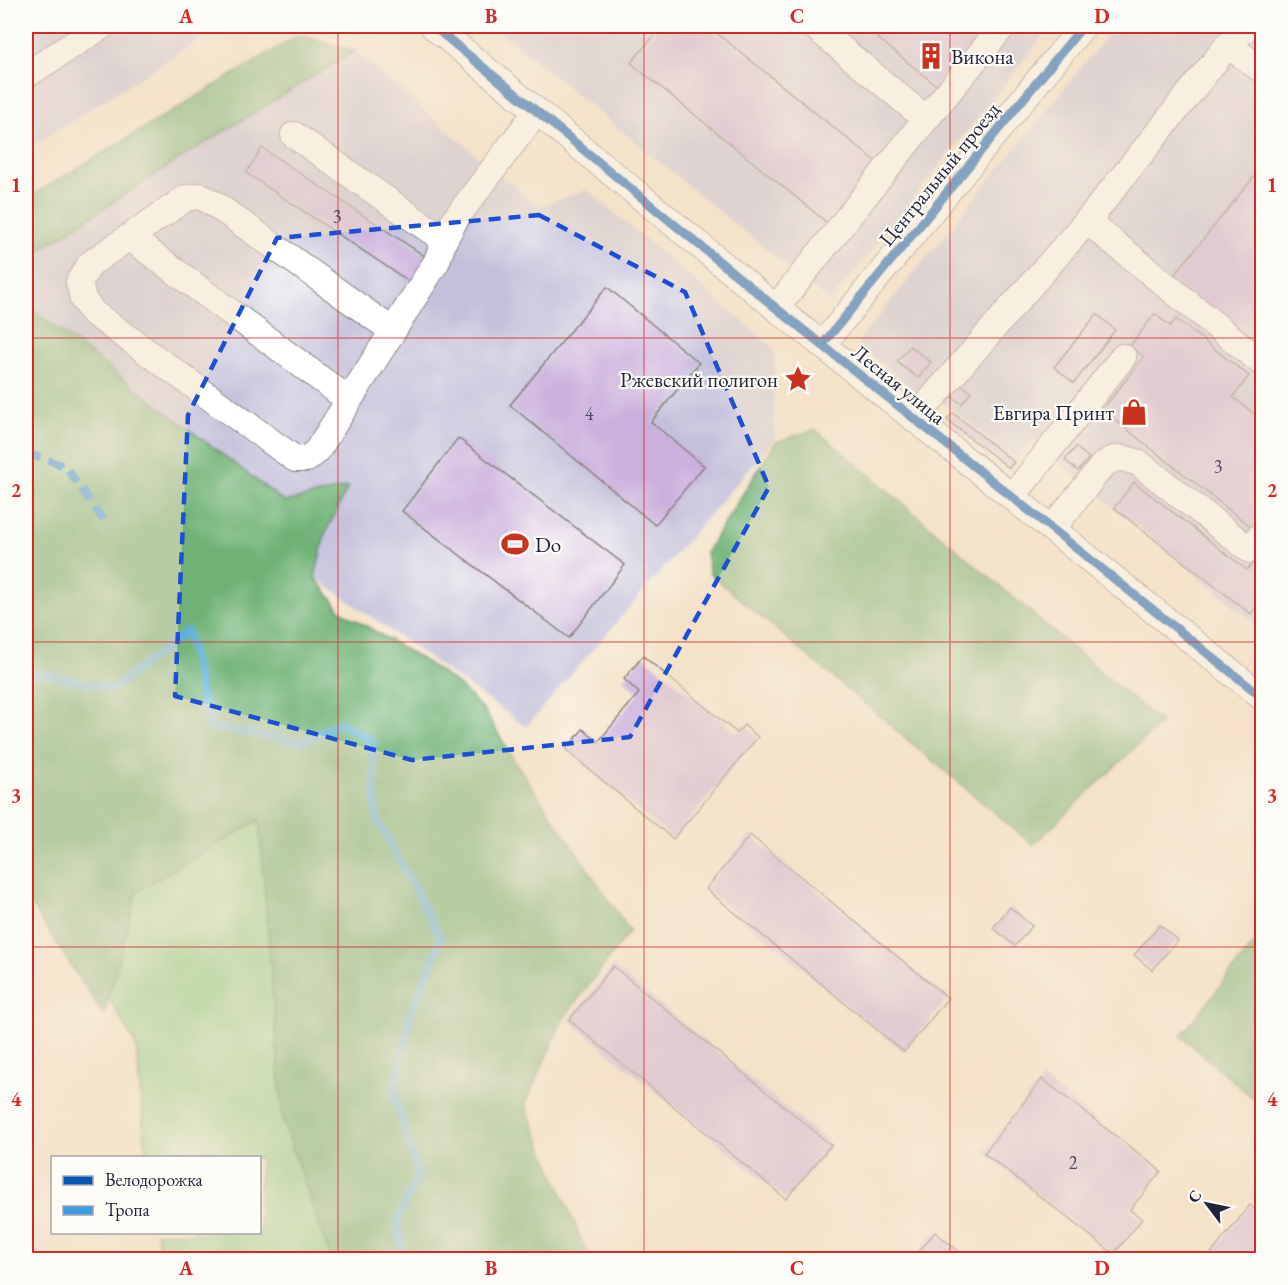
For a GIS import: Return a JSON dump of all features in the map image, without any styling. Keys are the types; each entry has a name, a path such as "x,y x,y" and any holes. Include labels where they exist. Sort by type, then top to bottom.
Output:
{"street":[{"path":"26,75 102,26"},
{"name":"Лесная улица","path":"433,26 776,308 1263,697"},
{"path":"814,26 926,119"},
{"path":"776,308 1003,26"},
{"name":"Центральный проезд","path":"822,345 1083,26"},
{"path":"911,416 1115,161 1226,35 1248,26"},
{"path":"1226,35 1263,70"},
{"path":"911,416 928,402 1087,221 1226,35"},
{"path":"393,332 216,205 200,196 186,198 90,264 79,282 83,300 92,312 295,459 307,459 317,451 393,332 437,261 444,240 456,218 537,111"},
{"path":"294,135 444,240"},
{"path":"1087,221 1263,363"},
{"path":"129,237 349,400"},
{"path":"1012,497 1123,357"},
{"path":"1052,529 1102,466 1111,459 1126,458 1140,464 1250,550 1263,534"}],"highlighted area":[{"path":"539,215 685,292 769,487 630,737 412,760 175,696 188,415 277,238"}],"shaded area":[{"path":"26,26 221,26 26,150"},
{"path":"493,26 1051,26 830,302"},
{"path":"1115,26 1262,26 1262,629 1032,440 1016,460 941,401 928,402 857,343"},
{"path":"355,51 539,206 587,190 775,349 773,411 775,439 526,727 315,577 325,534 347,487 285,502 26,305 26,259 179,159"}],"green space":[{"path":"299,35 355,51 179,159 26,259 26,199"},
{"path":"26,305 285,502 348,487 325,534 315,577 341,611 421,659 460,686 485,712 517,765 630,931 563,1019 525,1104 586,1251 596,1259 331,1259 283,1122 259,820 137,891 104,1016 26,897"},
{"path":"815,429 1161,723 1033,845 710,574 706,552 776,442"},
{"path":"26,698 298,799 331,1259 162,1259 156,1234 261,1234 261,1156 146,1156 136,1045 52,900"},
{"path":"1262,933 1262,1106 1181,1036"}],"building":[{"path":"662,26 708,26 879,164 830,225 631,63"},
{"name":"Викона","path":"863,26 985,26 986,27 937,86"},
{"path":"262,148 429,259 413,284 246,173"},
{"path":"1262,167 1262,353 1171,279"},
{"path":"607,287 699,363 651,422 704,466 655,525 510,405"},
{"path":"1097,314 1115,330 1074,383 1054,367"},
{"path":"1155,314 1170,326 1176,319 1249,376 1233,397 1262,420 1262,513 1251,527 1102,410 1144,357 1130,346"},
{"path":"910,346 931,362 918,378 897,362"},
{"path":"959,383 971,392 962,404 950,395"},
{"path":"953,413 1014,462 1009,468 947,420"},
{"path":"458,438 625,565 569,638 402,511"},
{"path":"1076,447 1089,458 1078,471 1065,460"},
{"path":"1134,482 1247,570 1262,551 1262,599 1251,614 1114,508"},
{"path":"643,656 737,733 744,725 758,737 673,839 566,750 583,729 598,742 639,693 624,679"},
{"path":"750,835 948,998 904,1052 706,889"},
{"path":"1010,907 1032,926 1015,946 993,928"},
{"path":"1160,925 1178,940 1152,970 1134,955"},
{"path":"613,966 831,1145 786,1199 569,1020"},
{"path":"1042,1079 1161,1171 1130,1210 1142,1219 1114,1254 984,1153"},
{"path":"1250,1205 1262,1215 1262,1260 1206,1260"},
{"path":"935,1232 969,1260 912,1260"}],"waterway":[{"path":"26,673 49,675 113,689 187,631 208,726 301,742 340,723 372,741 376,816 441,939 411,1012 394,1094 418,1175 397,1220 404,1260"}],"marked path":[{"path":"26,454 66,467 106,524"}],"cycle path":[{"path":"433,26 776,308 1262,697"},
{"path":"822,345 1083,26"}],"place":[{"name":"Викона","path":"931,56"},
{"name":"Ржевский полигон","path":"798,379"},
{"name":"Евгира Принт","path":"1134,412"},
{"name":"Do","path":"515,544"}]}
